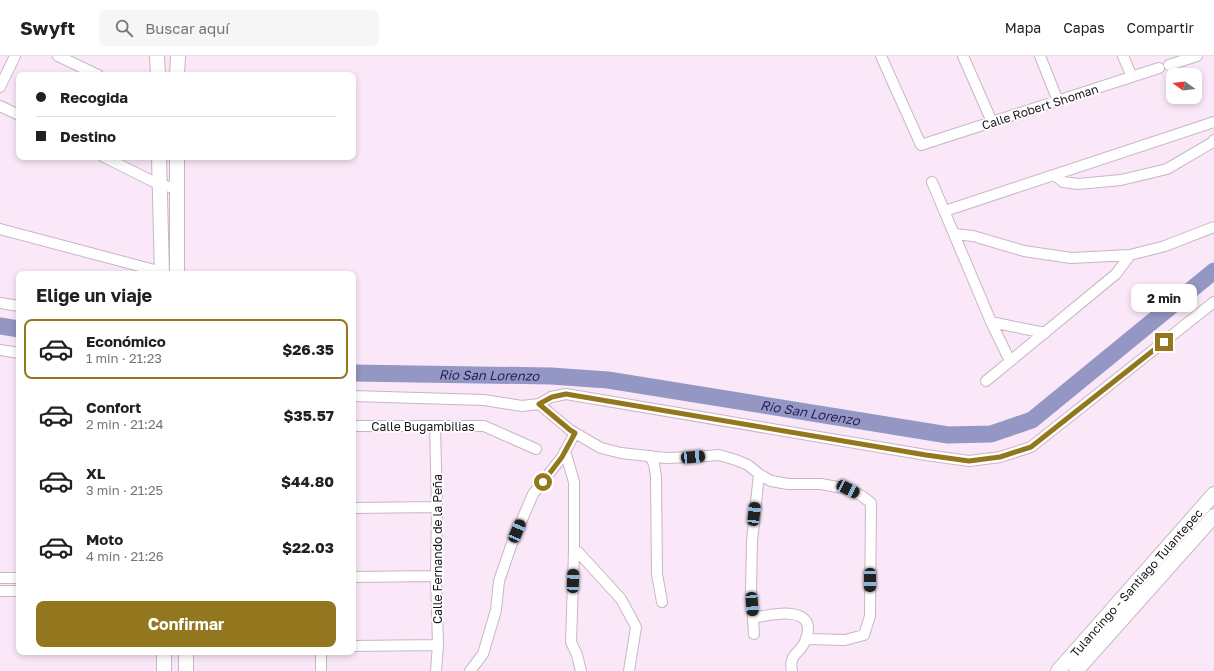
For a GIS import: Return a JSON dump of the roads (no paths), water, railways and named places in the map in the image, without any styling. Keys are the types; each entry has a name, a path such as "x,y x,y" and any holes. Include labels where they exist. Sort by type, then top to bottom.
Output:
{"main road":[{"path":"157,56 158,72"},
{"path":"177,72 178,56"},
{"path":"159,160 162,271"},
{"path":"177,160 177,271"},
{"name":"Tulancingo - Santiago Tulantepec","path":"1058,671 1214,494"},
{"name":"Tulancingo - Santiago Tulantepec","path":"1076,671 1214,516"},
{"path":"164,655 164,671"},
{"path":"186,655 186,671"}],"street":[{"path":"0,87 15,56"},
{"path":"58,56 92,72"},
{"name":"Calle Robert Shoman","path":"882,56 921,146 1198,56"},
{"path":"963,56 992,122"},
{"path":"1040,56 1058,101"},
{"path":"1123,56 1132,77"},
{"path":"0,106 16,114"},
{"path":"945,211 1214,122"},
{"path":"1055,175 1063,182 1078,184 1121,180 1167,169 1214,140"},
{"path":"110,160 160,185 176,188"},
{"path":"932,182 991,322 1010,361"},
{"path":"955,234 973,236 1024,252 1071,258 1130,254 1165,246 1214,226"},
{"path":"0,229 155,271"},
{"path":"986,381 1116,274 1130,254"},
{"path":"356,396 484,400 522,406 539,404 552,397 566,394 969,461 1000,457 1031,447 1214,302"},
{"path":"0,303 16,306"},
{"path":"991,322 1045,332"},
{"path":"0,350 16,353"},
{"path":"539,404 570,430 601,448 666,458 719,455 748,465 758,474 771,481 788,484 821,484 848,489 862,496 871,503 870,616 864,635 845,640 807,639"},
{"name":"Calle Bugambilias","path":"356,426 484,426 536,449"},
{"name":"Calle Fernando de la Peña","path":"435,426 438,645 436,671"},
{"path":"470,671 483,654 496,610 499,581 512,543 533,494 562,457 575,433"},
{"path":"565,451 574,482 574,550 571,642 577,655 581,671"},
{"path":"650,456 654,464 656,477 657,574 662,602"},
{"path":"754,634 751,590 752,541 758,474"},
{"path":"356,508 437,508"},
{"path":"574,550 578,552 620,599 636,627 629,671"},
{"path":"356,577 436,576"},
{"path":"0,578 16,578"},
{"path":"0,591 16,591"},
{"path":"753,618 769,614 787,613 801,616 806,620 808,627 807,639 794,655 791,666 792,671"},
{"path":"356,646 438,645"},
{"path":"321,655 322,671"}],"waterway":[{"name":"Rio San Lorenzo","path":"356,373 551,376 608,380 948,435 991,434 1032,420 1214,271"},
{"name":"Rio San Lorenzo","path":"0,326 16,329"}]}
